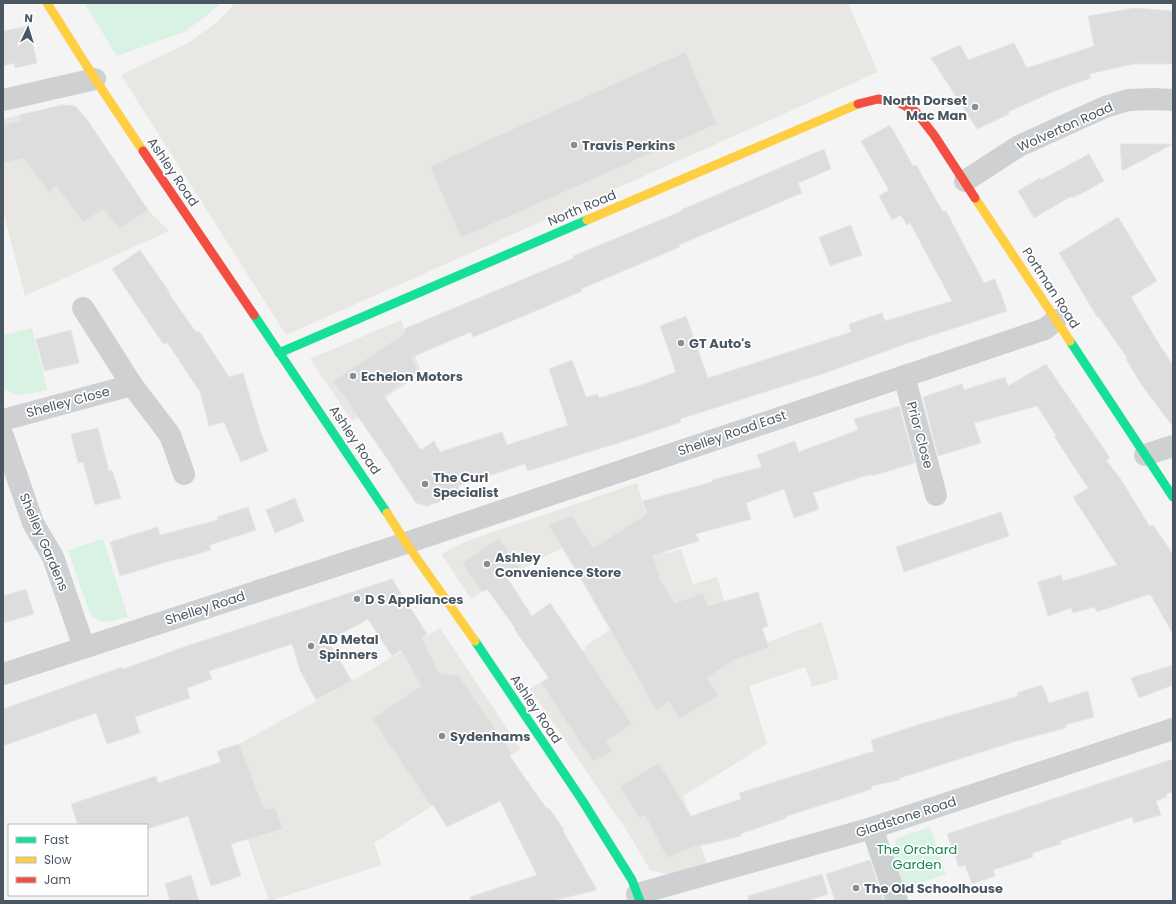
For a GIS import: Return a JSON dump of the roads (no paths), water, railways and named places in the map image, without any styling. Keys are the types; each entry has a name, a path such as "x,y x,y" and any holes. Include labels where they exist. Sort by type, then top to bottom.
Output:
{"street":[{"name":"Ashley Road","path":"47,3 279,353 377,496 406,543 468,631 582,800 632,880 637,899"},
{"path":"3,100 96,79"},
{"name":"North Road","path":"279,353 859,103 878,99 898,102"},
{"name":"Wolverton Road","path":"965,181 1019,146 1105,107 1128,100 1173,100"},
{"name":"Portman Road","path":"898,102 916,112 934,134 1173,498"},
{"path":"83,308 132,385 170,435 184,474"},
{"name":"Shelley Road East","path":"406,543 1045,329 1056,320"},
{"name":"Prior Close","path":"904,376 936,495"},
{"name":"Shelley Close","path":"3,420 132,385"},
{"name":"Shelley Gardens","path":"3,436 33,523 53,557 84,647"},
{"path":"1145,455 1173,446"},
{"name":"Shelley Road","path":"3,674 406,543"},
{"name":"Gladstone Road","path":"637,899 872,828 1173,729"},
{"path":"872,828 897,901"}],"place":[{"name":"North Dorset Mac Man","path":"975,107"},
{"name":"Travis Perkins","path":"574,145"},
{"name":"GT Auto's","path":"681,343"},
{"name":"Echelon Motors","path":"353,376"},
{"name":"The Curl Specialist","path":"425,484"},
{"name":"Ashley Convenience Store","path":"487,564"},
{"name":"D S Appliances","path":"357,599"},
{"name":"AD Metal Spinners","path":"311,646"},
{"name":"Sydenhams","path":"442,736"},
{"name":"The Old Schoolhouse","path":"856,888"}],"park label":[{"name":"The Orchard Garden","path":"917,856"}]}
